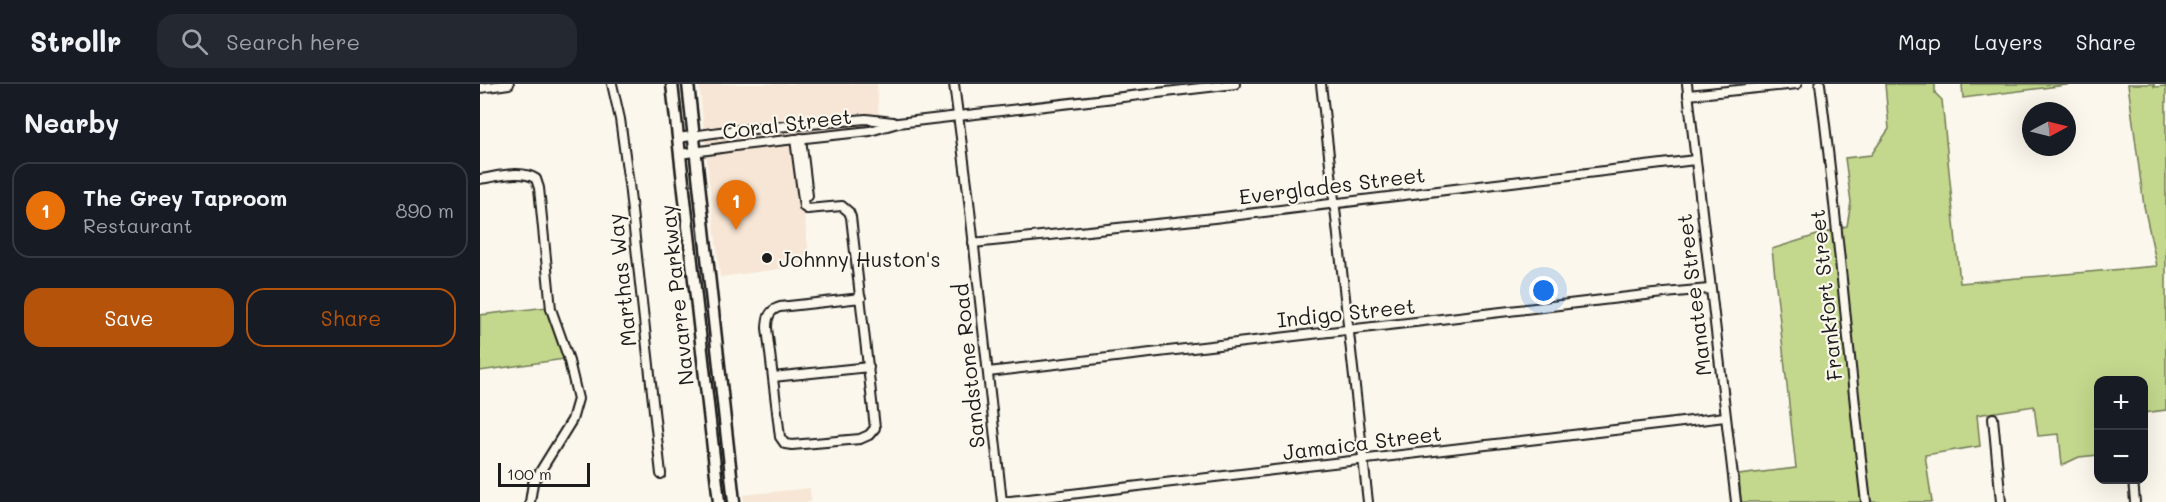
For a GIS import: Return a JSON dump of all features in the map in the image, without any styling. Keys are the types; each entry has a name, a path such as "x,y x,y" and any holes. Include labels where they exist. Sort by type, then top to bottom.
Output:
{"highway":[{"name":"Navarre Parkway","path":"672,84 719,502"},
{"name":"Navarre Parkway","path":"688,84 734,502"}],"street":[{"path":"480,88 509,84"},
{"name":"Marthas Way","path":"612,84 620,119 629,184 661,474"},
{"name":"Sandstone Road","path":"954,84 1002,502"},
{"name":"Coral Street","path":"680,154 870,132 898,123 1235,84"},
{"path":"1321,84 1368,502"},
{"name":"Manatee Street","path":"1687,84 1709,289 1736,502"},
{"path":"1688,94 1797,84"},
{"name":"Frankfort Street","path":"1820,84 1866,502"},
{"name":"Coral Street","path":"678,138 866,119 898,123"},
{"path":"798,139 809,206 807,208 842,206 849,212 861,298 875,428 869,435 860,439 785,444 780,437 767,321 773,310 780,307 861,298"},
{"name":"Everglades Street","path":"973,243 1214,218 1695,160"},
{"path":"480,179 529,175 538,183 551,309 568,357 578,399 572,420 533,483 530,502"},
{"name":"Indigo Street","path":"988,372 1709,289"},
{"path":"698,314 713,313"},
{"path":"773,377 869,367"},
{"name":"Jamaica Street","path":"1002,502 1725,417"},
{"path":"1993,418 2001,502"},
{"path":"2133,484 2135,502"}],"shaded area":[{"path":"699,84 877,84 879,118 704,131"},
{"path":"866,122 880,125 706,148 705,137"},
{"path":"792,142 810,265 720,277 706,154"},
{"path":"810,488 811,502 744,502 743,495"}],"green space":[{"path":"1885,84 1935,84 1935,93 1942,100 1960,283 2157,266 2144,206 2128,84 2166,86 2166,410 2148,412 2148,376 2094,376 2094,455 2079,457 2062,465 2059,434 2038,436 2034,406 1977,415 1980,446 1925,455 1932,502 1869,502 1840,228 1847,226 1851,202 1845,158 1871,155 1889,129"},
{"path":"1962,84 2074,84 1963,98"},
{"path":"1833,230 1862,502 1741,502 1739,475 1796,468 1772,249"},
{"path":"547,307 565,359 480,371 480,315"}],"place":[{"name":"The Grey Taproom","path":"736,230"},
{"name":"Johnny Huston's","path":"767,258"}]}
